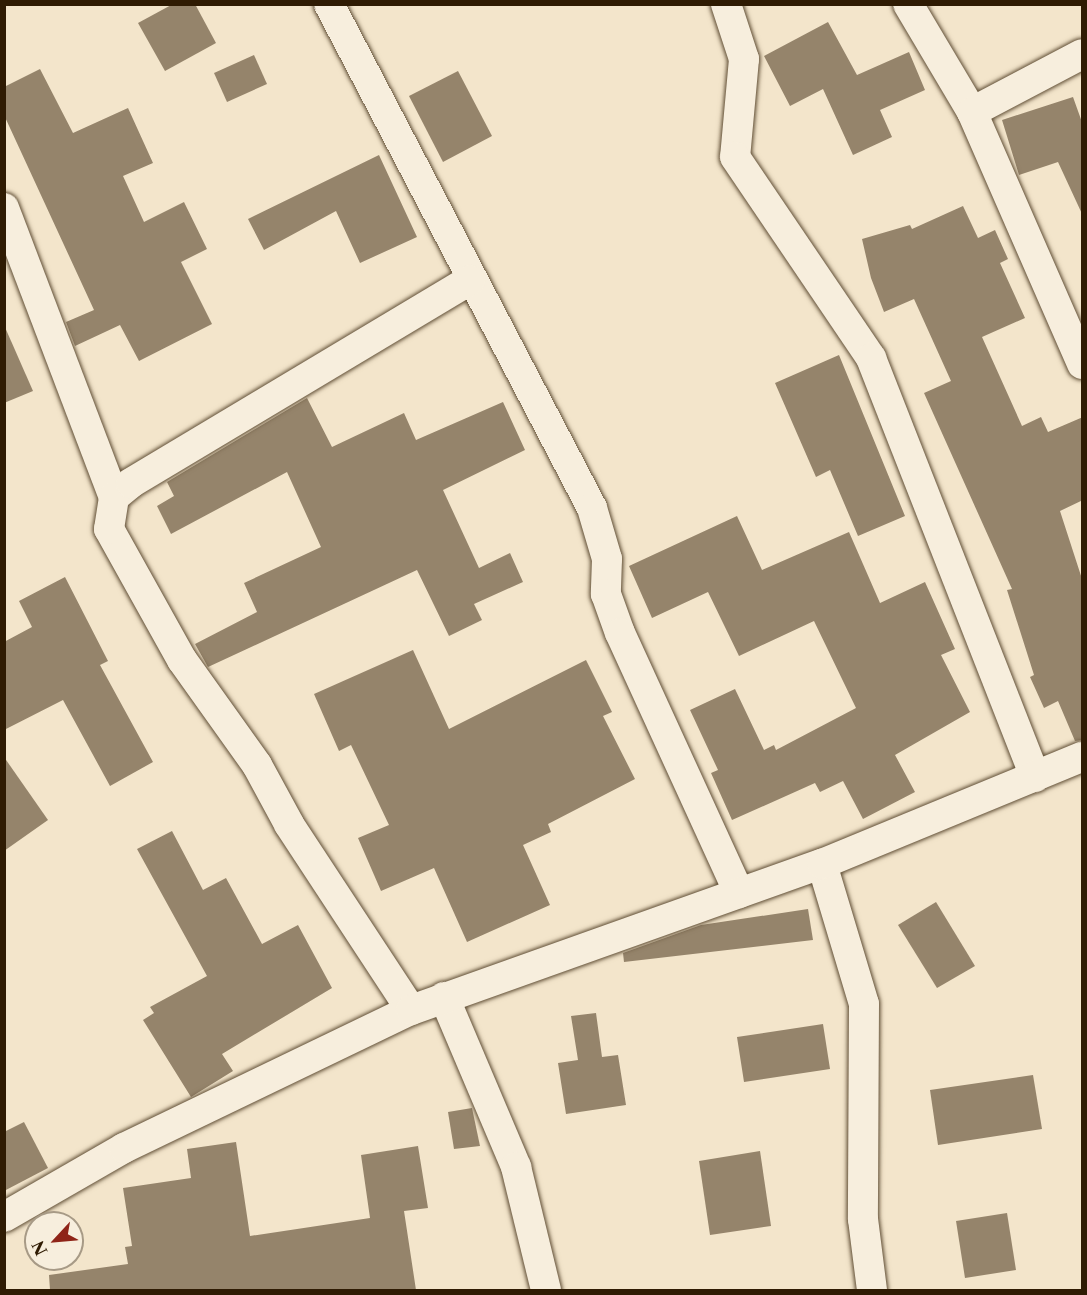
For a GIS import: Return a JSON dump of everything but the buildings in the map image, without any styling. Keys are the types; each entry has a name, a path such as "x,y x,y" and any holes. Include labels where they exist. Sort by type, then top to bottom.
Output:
{"street":[{"path":"329,4 470,280 592,508 607,559 606,594 620,633 740,893"},
{"path":"726,4 744,59 735,157 871,358 1035,777"},
{"path":"908,4 972,112 1083,364"},
{"path":"972,112 1083,54"},
{"path":"4,208 114,497 110,530 182,660 257,765 289,824 411,1010"},
{"path":"114,497 470,280"},
{"path":"4,1217 124,1148 411,1010 822,864 1083,758"},
{"path":"822,864 864,1004 863,1219 872,1290"},
{"path":"444,997 516,1167 546,1290"}]}
